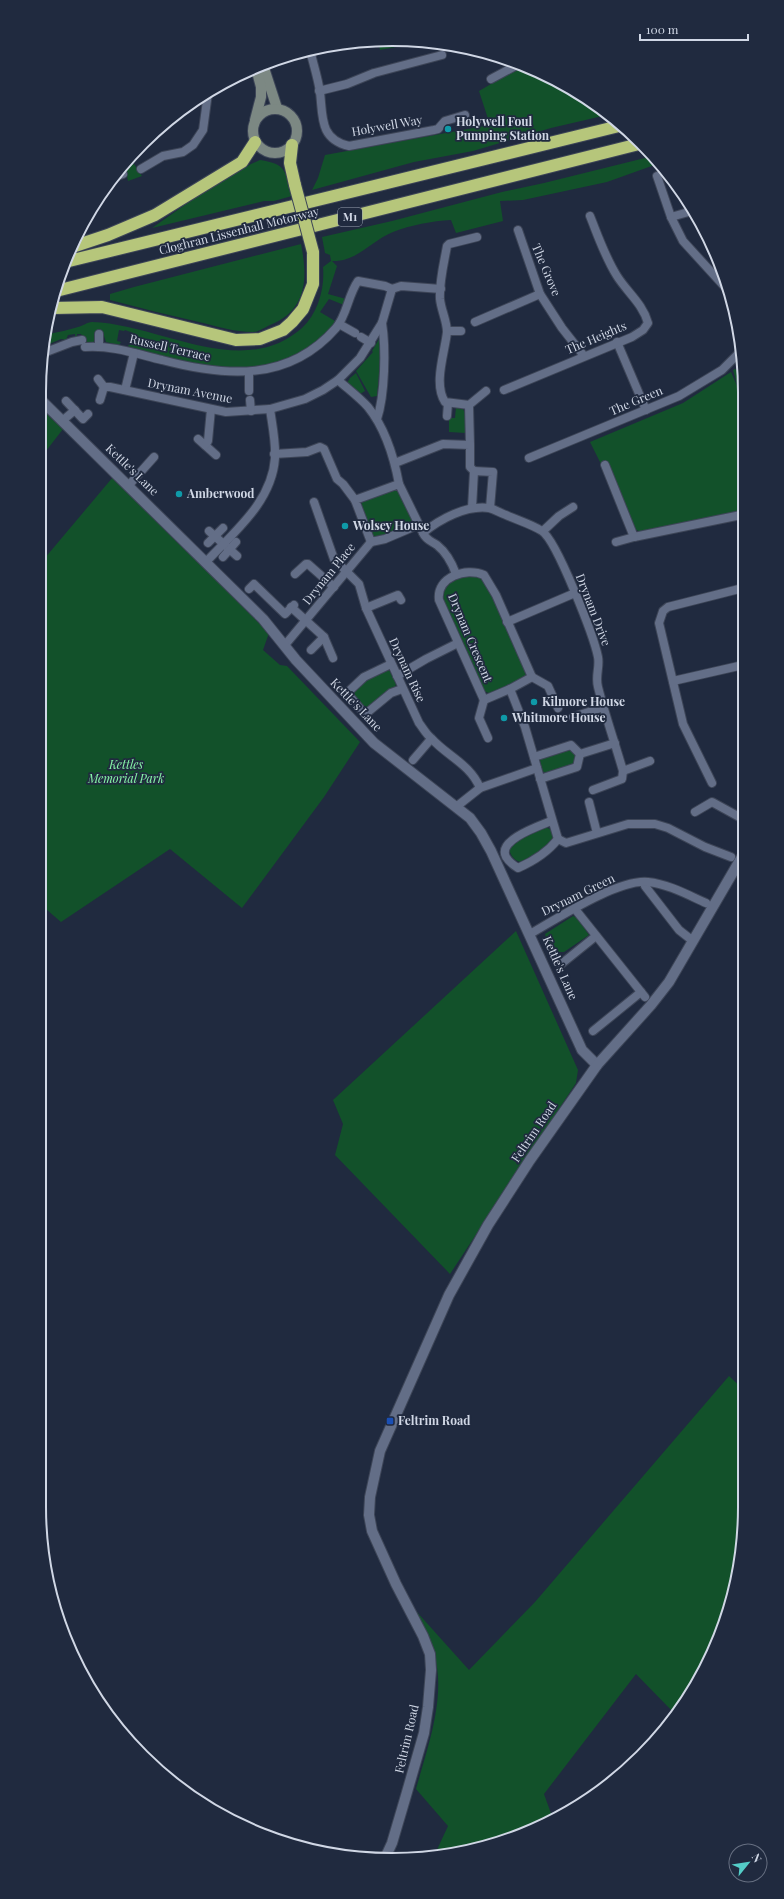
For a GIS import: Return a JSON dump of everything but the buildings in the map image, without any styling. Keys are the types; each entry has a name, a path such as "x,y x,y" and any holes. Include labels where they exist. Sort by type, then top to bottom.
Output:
{"highway":[{"name":"Cloghran Lissenhall Motorway","path":"72,260 614,127"},
{"path":"79,245 108,235 155,215 242,162 255,142"},
{"path":"57,308 102,307 236,340 260,339 283,330 303,309 313,284 313,252 290,163 292,145"},
{"name":"Cloghran Lissenhall Motorway","path":"62,290 635,145"}],"main road":[{"path":"265,70 277,108"},
{"path":"255,120 264,111 277,108 290,114 297,126 297,133 292,145 283,151 273,153 262,150 255,142 252,133 255,120 261,97 261,87 257,73"}],"street":[{"path":"319,90 347,84 374,73 442,55"},
{"name":"Holywell Way","path":"311,56 326,131 332,139 340,144 349,146 438,129 445,121 465,115"},
{"path":"491,79 512,68"},
{"path":"141,169 163,156 183,152 193,145 203,130 207,100"},
{"path":"657,176 671,217 683,241 720,282"},
{"path":"671,217 688,212"},
{"name":"The Heights","path":"504,390 643,330 648,323 639,304 614,272 590,216"},
{"name":"The Grove","path":"518,230 540,294 562,328 584,356"},
{"path":"477,237 449,244 447,246 440,299 447,330 441,362 440,388 445,402 469,405 486,391"},
{"name":"Russell Terrace","path":"49,351 72,342 84,343 197,368 249,373 269,369 299,358 324,341 339,324 353,288 358,281 385,286 392,292"},
{"path":"392,292 401,286 441,288"},
{"name":"Drynam Avenue","path":"104,387 125,390 226,412 270,409 305,399 338,380 353,366 371,343 382,323 392,292"},
{"path":"475,322 540,294"},
{"path":"376,419 380,410 384,368 382,323"},
{"path":"339,324 371,343"},
{"path":"447,330 461,331"},
{"path":"99,334 99,346"},
{"path":"617,342 646,410"},
{"path":"125,390 134,353"},
{"name":"The Green","path":"529,458 679,396 722,370 736,356"},
{"name":"Drynam Avenue","path":"249,373 249,390"},
{"path":"98,379 104,387 100,400"},
{"path":"338,380 361,400 376,419 395,464 399,484 423,533 442,520 472,508 490,508 543,531 559,516 573,507"},
{"name":"Drynam Avenue","path":"250,400 251,411"},
{"path":"66,401 83,419 88,414"},
{"path":"447,416 448,403"},
{"name":"Kettle's Lane","path":"46,405 263,618 304,669 374,743 470,818 481,833 530,934 582,1050 597,1065"},
{"path":"469,405 470,467 474,471 493,472 490,508"},
{"path":"210,409 208,441 201,442 216,455"},
{"path":"223,557 227,546 259,504 270,482 274,454 270,409"},
{"path":"62,421 75,410"},
{"path":"395,464 443,444 470,444"},
{"path":"274,454 307,452 320,447 324,449 336,479 343,484 355,500 371,542 385,538 418,524"},
{"path":"129,485 154,457"},
{"path":"605,465 634,537"},
{"path":"472,508 474,471"},
{"path":"355,500 399,484"},
{"path":"314,502 334,559 346,572"},
{"path":"616,542 738,516"},
{"path":"208,543 212,533 223,528"},
{"name":"Drynam Drive","path":"543,531 558,555 583,610 597,653 598,659 596,679 623,771"},
{"path":"212,533 238,556"},
{"name":"Drynam Crescent","path":"423,533 428,540 437,545 447,555 456,574"},
{"path":"206,562 227,546 236,542"},
{"name":"Drynam Place","path":"285,645 371,542"},
{"path":"295,574 306,564 308,564 334,587"},
{"name":"Drynam Crescent","path":"471,571 484,575 496,595 507,622 532,677 510,689 484,700 458,643 439,595 439,590 446,580 456,574 471,571"},
{"name":"Drynam Rise","path":"346,572 359,584 366,608 402,689 419,723 431,739 462,763 473,774 480,788"},
{"path":"250,589 254,584 285,614 293,606 306,621"},
{"path":"712,783 683,724 660,623 663,611 668,608 738,589"},
{"path":"507,622 575,593"},
{"path":"366,608 398,595 401,600"},
{"name":"Drynam Place","path":"306,621 324,637 333,658"},
{"path":"311,650 324,637"},
{"path":"397,676 458,643"},
{"path":"391,664 364,677 347,693 363,712 368,712 391,693 402,689"},
{"path":"673,681 738,667"},
{"path":"532,677 548,686 558,708"},
{"path":"510,689 525,727 551,820 558,838 566,843 628,824 655,824 668,828 705,847 731,857"},
{"path":"484,700 479,718 488,738"},
{"path":"573,717 604,707"},
{"path":"413,760 431,739"},
{"path":"580,754 615,743"},
{"path":"534,757 572,746 580,754"},
{"path":"540,779 577,768 580,754"},
{"path":"593,790 622,779 623,771 650,761"},
{"path":"456,807 480,788 537,768"},
{"path":"589,802 597,833"},
{"path":"695,812 712,802 738,816"},
{"path":"551,820 508,843 505,848 506,856 512,865 518,868 551,849 558,838"},
{"name":"Feltrim Road","path":"387,1853 392,1843 424,1733 431,1670 430,1654 423,1636 396,1584 372,1531 369,1515 375,1468 380,1450 457,1277 488,1224 530,1160 597,1065 659,995 693,941 738,864"},
{"path":"644,882 679,930 693,941"},
{"name":"Drynam Green","path":"530,934 575,909 625,886 644,882 666,887 706,903"},
{"path":"575,909 643,994 593,1031"},
{"path":"560,965 596,936"}],"green space":[{"path":"396,46 396,47 380,50 379,47"},
{"path":"517,69 565,92 602,116 551,128 473,151 414,162 312,190 318,178 325,155 490,125 479,91"},
{"path":"646,158 653,165 607,182 523,200 500,201 503,221 456,233 451,220 414,225 385,236 356,255 341,260 332,261 337,266 328,294 346,299 344,305 329,299 320,312 335,321 334,324 323,337 298,355 275,363 251,368 226,368 176,361 129,347 128,345 133,344 136,334 125,330 119,330 117,341 121,342 119,345 106,342 103,333 91,344 87,344 86,338 84,339 81,334 77,334 77,338 75,338 75,334 68,335 66,340 61,339 50,344 51,333 92,322 118,325 200,346 227,350 253,350 279,343 302,328 308,322 316,308 323,283 323,267 331,261 330,255 325,253 322,237"},
{"path":"260,160 275,164 284,170 292,196 274,201 264,201 152,228 199,195"},
{"path":"134,164 142,176 128,181 126,171"},
{"path":"301,244 304,281 298,302 282,319 261,330 253,332 239,331 110,300 110,294"},
{"path":"379,339 382,341 377,396 371,397 356,371 373,352 372,351"},
{"path":"733,370 737,370 738,387"},
{"path":"731,372 738,388 738,392 738,508 736,512 642,533 635,529 609,464 602,466 590,442 683,403"},
{"path":"356,373 365,391 360,394 347,383"},
{"path":"456,407 462,408 466,414 466,433 449,432 449,418 455,418"},
{"path":"46,413 63,429 46,451"},
{"name":"Kettles Memorial Park","path":"113,477 269,633 263,650 280,665 287,666 360,742 324,797 242,908 170,849 61,922 46,909 46,557"},
{"path":"396,489 399,491 412,520 394,532 372,536 361,506 362,502"},
{"path":"470,574 480,576 489,587 527,673 524,678 491,694 484,691 443,599 448,585"},
{"path":"389,670 396,684 395,687 366,710 353,696 353,691 363,682"},
{"path":"568,749 573,751 576,758 575,764 546,773 542,771 540,760 542,757"},
{"path":"545,827 552,830 553,836 549,846 538,854 520,862 513,858 509,847 514,842"},
{"path":"573,916 577,918 589,935 564,952 556,952 551,944 548,945 545,934"},
{"path":"516,931 578,1070 576,1083 450,1274 335,1155 343,1124 333,1100"},
{"path":"729,1376 738,1384 738,1507 735,1552 720,1618 712,1639 692,1680 672,1711 636,1674 544,1794 551,1814 503,1835 460,1846 437,1850 448,1826 416,1789 430,1740 437,1705 437,1670 434,1654 416,1611 469,1670 535,1602"}],"place":[{"name":"Holywell Foul Pumping Station","path":"448,129"},
{"name":"Amberwood","path":"179,494"},
{"name":"Wolsey House","path":"345,526"},
{"name":"Kilmore House","path":"534,702"},
{"name":"Whitmore House","path":"504,718"},
{"name":"Feltrim Road","path":"390,1421"}]}
